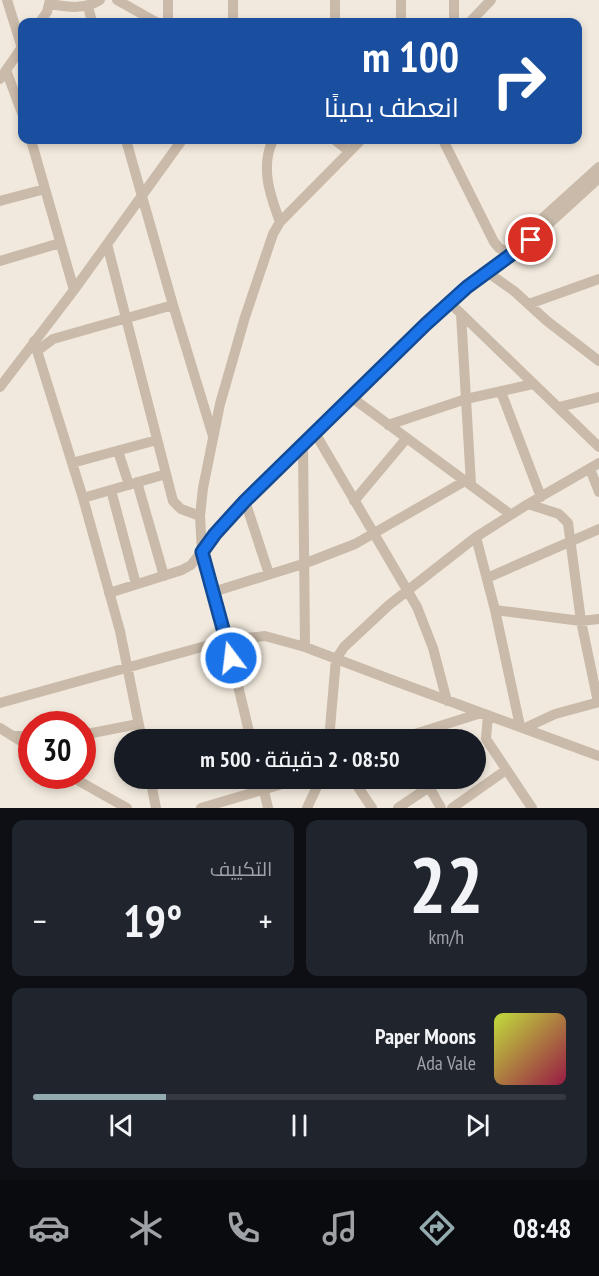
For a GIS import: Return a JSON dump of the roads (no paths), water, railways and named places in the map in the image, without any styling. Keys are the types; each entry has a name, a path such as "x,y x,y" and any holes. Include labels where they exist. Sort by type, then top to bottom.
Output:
{"street":[{"path":"7,0 18,35"},
{"path":"43,18 50,2 71,8 88,6 100,0"},
{"path":"117,0 149,18"},
{"path":"168,0 168,18"},
{"path":"233,0 233,18"},
{"path":"334,18 335,0"},
{"path":"401,0 401,18"},
{"path":"454,0 454,18"},
{"path":"474,18 490,0"},
{"path":"88,6 91,18"},
{"path":"18,54 3,75 18,105"},
{"path":"32,144 74,290"},
{"path":"127,144 213,436"},
{"path":"0,387 35,346 179,144"},
{"path":"271,144 267,167 272,200 280,222"},
{"path":"340,144 349,151"},
{"path":"248,729 227,640 202,552 200,516 203,488 213,436 244,317 273,234 280,222 357,144"},
{"path":"446,144 494,242 508,256"},
{"path":"508,256 599,166"},
{"path":"109,593 187,568 245,501 450,303 599,178"},
{"path":"0,201 45,189"},
{"path":"0,261 60,243"},
{"path":"107,244 166,474 177,506 200,516"},
{"path":"488,272 599,361"},
{"path":"529,304 599,279"},
{"path":"450,303 599,447"},
{"path":"35,346 173,304"},
{"path":"461,314 468,482"},
{"path":"35,346 83,498 109,593 128,668 139,729"},
{"path":"388,425 466,399 533,384"},
{"path":"501,392 541,497"},
{"path":"351,397 510,514"},
{"path":"559,407 599,397"},
{"path":"315,434 417,607 433,648 447,701"},
{"path":"354,501 406,439"},
{"path":"72,463 157,440"},
{"path":"303,445 306,563 305,646"},
{"path":"118,451 133,484 164,576"},
{"path":"329,729 336,659 344,647 408,590 476,537 510,514 594,466 599,492"},
{"path":"83,498 166,474"},
{"path":"213,592 306,563 355,544 468,482"},
{"path":"111,490 136,584"},
{"path":"245,501 269,574"},
{"path":"523,727 555,714 599,702 582,621 568,523 559,514 528,504"},
{"path":"487,578 569,540 599,529"},
{"path":"476,537 523,727"},
{"path":"495,610 582,621 599,619"},
{"path":"0,703 227,640 265,636 305,646 599,756"},
{"path":"432,729 484,714"},
{"path":"484,714 486,739 532,808"},
{"path":"96,732 138,724"},
{"path":"0,728 18,739"},
{"path":"13,736 18,736"},
{"path":"452,808 506,770"},
{"path":"93,789 127,808"},
{"path":"152,789 156,808"},
{"path":"201,808 249,789"},
{"path":"263,789 268,808"},
{"path":"307,808 316,789"},
{"path":"359,789 372,808"},
{"path":"398,808 420,789"},
{"path":"430,789 441,808"}]}
